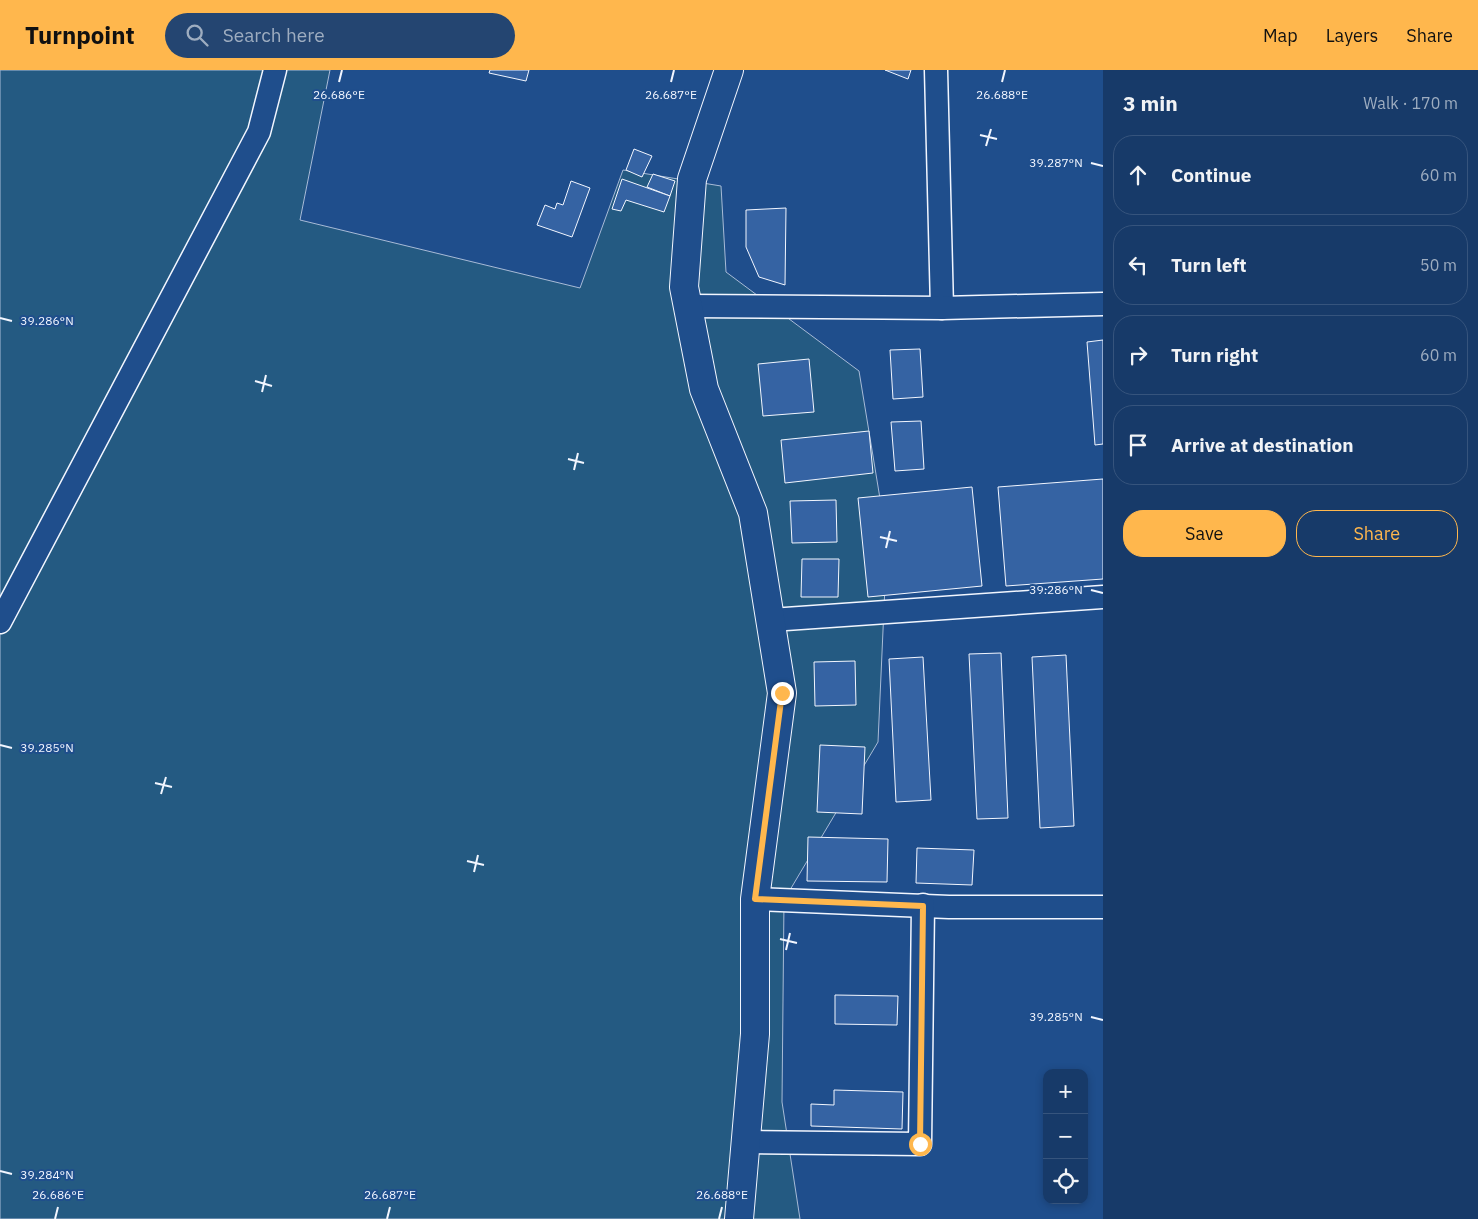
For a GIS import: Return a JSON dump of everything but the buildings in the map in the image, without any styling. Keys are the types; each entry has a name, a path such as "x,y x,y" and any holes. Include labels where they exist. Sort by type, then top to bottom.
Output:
{"street":[{"path":"0,622 259,132 275,70"},
{"path":"729,70 692,179 684,287 704,390 753,513 782,693 755,899 755,1034 739,1219"},
{"path":"936,70 942,308"},
{"path":"688,306 942,308 1103,304"},
{"path":"770,620 1103,597"},
{"path":"755,899 923,906 1103,907"},
{"path":"745,1142 920,1144 923,906"}],"shaded area":[{"path":"0,70 330,70 300,220 580,288 623,170 721,186 726,272 859,371 887,541 878,742 784,900 782,1102 800,1219 0,1219"}],"route":[{"path":"782,693 755,899 923,906 920,1144"}]}
